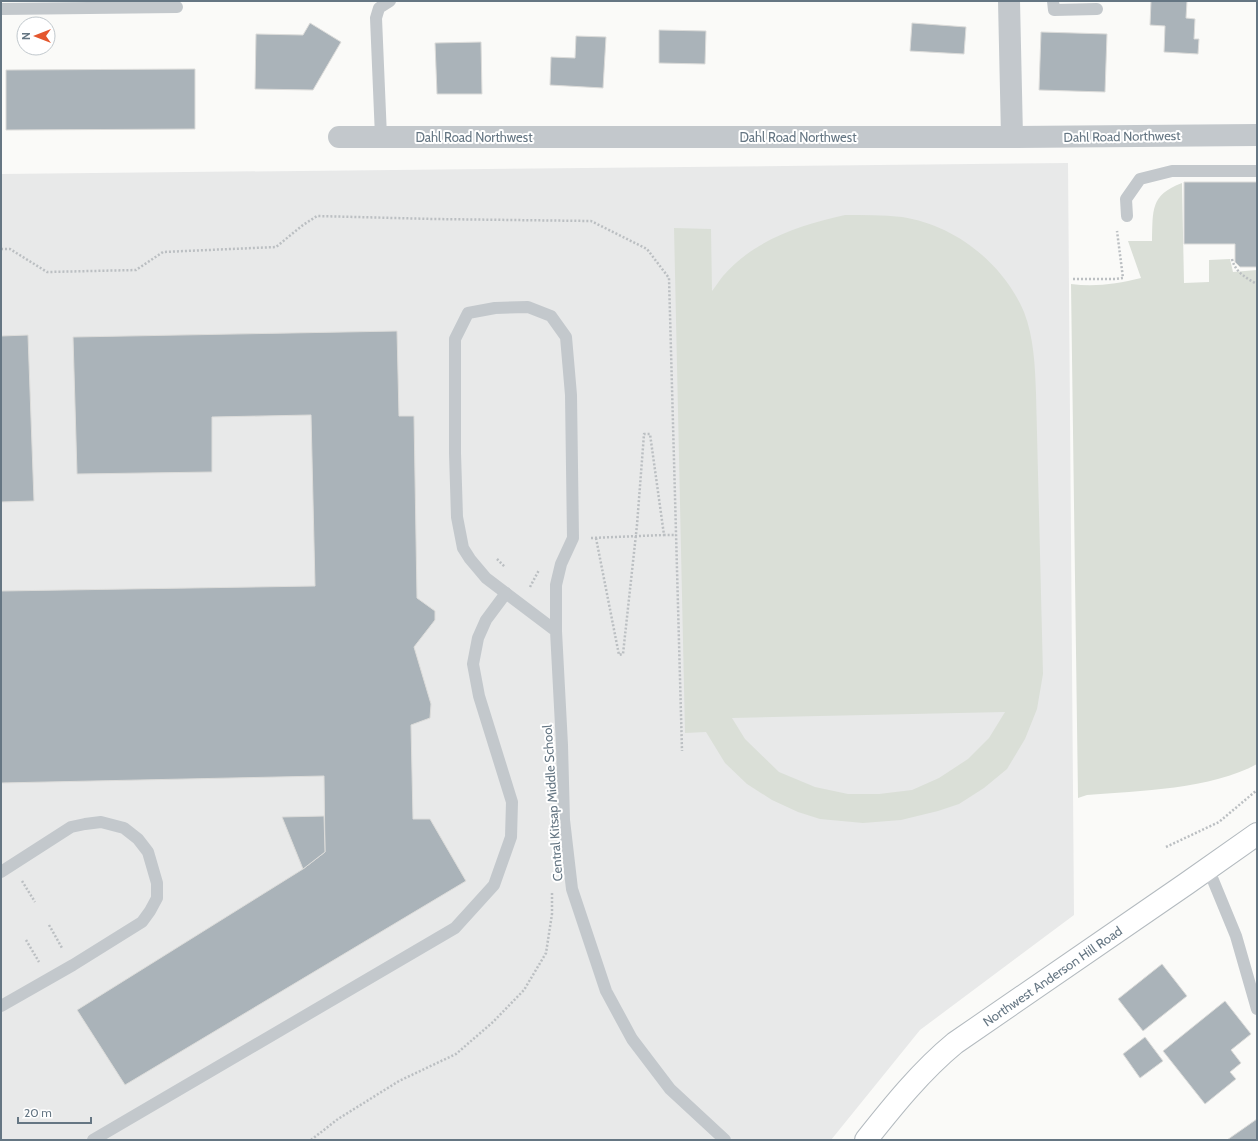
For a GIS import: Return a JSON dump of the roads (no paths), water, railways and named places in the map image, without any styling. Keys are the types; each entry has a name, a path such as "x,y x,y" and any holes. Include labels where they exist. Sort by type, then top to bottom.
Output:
{"main road":[{"name":"Northwest Anderson Hill Road","path":"866,1140 921,1074 955,1043 1257,834"}],"street":[{"path":"1009,1 1012,137"},
{"name":"Dahl Road Northwest","path":"339,137 1012,137 1257,135"}],"lane":[{"path":"381,137 376,18 379,8 390,1"},
{"path":"1053,1 1054,10 1097,9"},
{"path":"1,9 177,7"},
{"path":"1127,216 1126,199 1140,179 1172,171 1257,171"},
{"name":"Central Kitsap Middle School","path":"506,593 486,578 470,559 464,548 457,518 454,453 454,339 468,313 495,308 528,307 551,316 566,337 571,395 573,538 561,564 556,585 556,631 564,820 572,889 606,991 632,1039 670,1089 725,1140"},
{"path":"93,1140 455,928 494,885 511,837 512,802 479,696 473,664 478,638 486,620 506,593 556,631"},
{"path":"1,872 70,827 101,822 124,828 138,839 148,852 157,883 157,898 142,922 1,1006"},
{"path":"1208,868 1236,936 1257,1009"}]}
